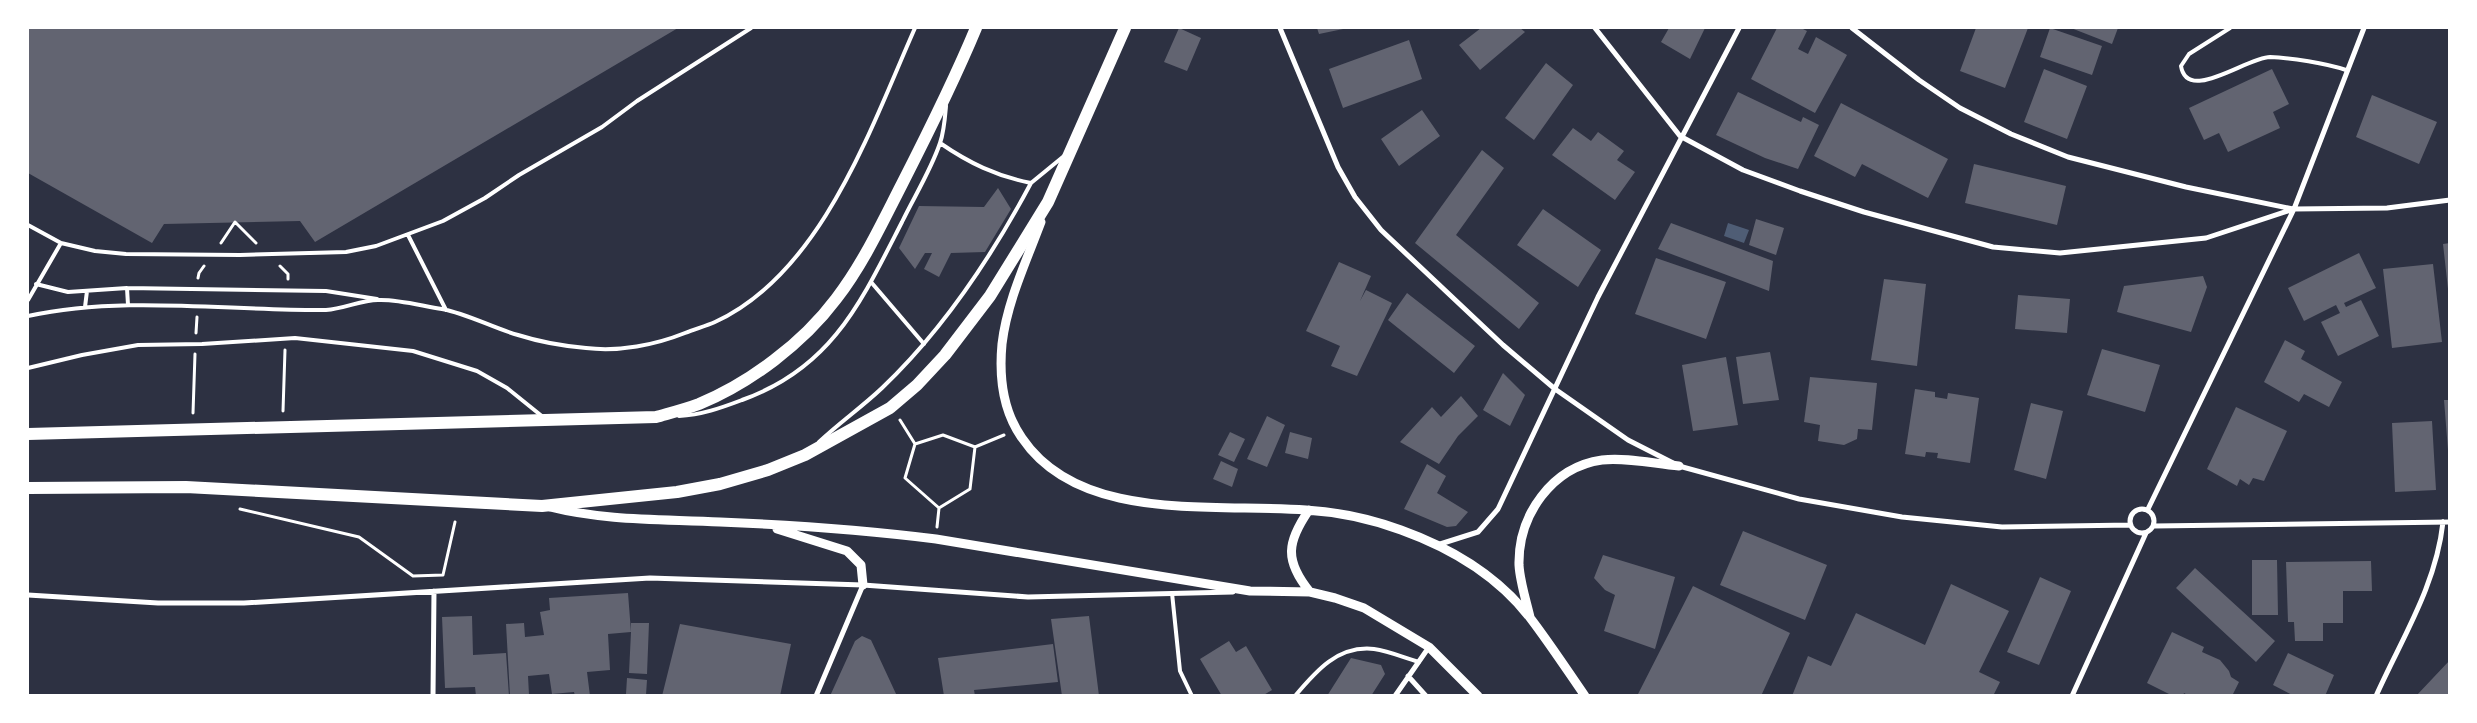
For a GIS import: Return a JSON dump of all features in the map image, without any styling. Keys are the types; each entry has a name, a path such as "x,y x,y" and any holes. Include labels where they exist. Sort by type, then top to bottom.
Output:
{"main road":[{"path":"28,434 193,428 656,417 699,404 732,387 775,359 806,332 830,306 867,252 947,96 976,28"},
{"path":"28,488 186,486 542,506 677,492 720,484 768,470 805,455 890,408 917,385 945,356 990,296 1048,202 1123,30"}],"street":[{"path":"1280,28 1338,167 1360,204 1381,230 1417,266 1503,345 1555,389 1628,440 1679,466"},
{"path":"1595,28 1680,136 1743,170 1800,191 1864,212 1993,247 2060,253 2206,238 2294,209"},
{"path":"1437,545 1478,532 1492,519 1506,495 1598,297 1680,136 1739,28"},
{"path":"1852,28 1919,80 1960,108 2068,157 2186,187 2294,209 2387,208 2450,200"},
{"path":"2148,509 2294,209 2346,70 2364,28"},
{"path":"1048,202 1013,297 1002,345 1001,376 1004,395 1017,431 1028,447 1052,471 1075,484 1108,495 1166,504 1309,510 1342,514 1372,521 1437,545 1482,572 1530,618 1585,696"},
{"path":"1530,618 1519,564 1526,524 1534,505 1547,488 1562,475 1582,464 1604,460 1679,466 1799,499 1902,517 2002,527 2131,526 2140,533 2146,533"},
{"path":"542,506 585,516 760,524 936,538 1250,591"},
{"path":"2131,526 2130,520 2136,510 2148,509"},
{"path":"2072,696 2146,533 2154,526 2155,520 2148,509"},
{"path":"1309,510 1296,530 1290,555 1300,580 1310,592"},
{"path":"2376,696 2428,588 2436,562 2442,522"},
{"path":"2154,526 2450,522"},
{"path":"760,524 847,551 861,565 863,585 816,696"},
{"path":"28,595 158,603 244,603 650,578 863,585 1028,597 1250,591 1310,592 1364,608 1429,647 1478,696"},
{"path":"433,696 437,591"},
{"path":"1395,696 1429,647"},
{"path":"1408,676 1426,696"}],"lane":[{"path":"28,224 61,243 95,251 126,254 346,252 376,246 443,221 568,148 721,45 751,28"},
{"path":"36,284 68,292 127,288 326,291 446,310 517,335 556,345 589,349 621,348 668,339 716,322 758,294 778,276 829,211 862,149 915,28"},
{"path":"2230,28 2189,54 2181,66 2182,76 2188,81 2201,82 2269,57 2335,66 2346,70"},
{"path":"656,417 691,416 717,409 780,385 822,352 841,330 871,282 940,143 947,96"},
{"path":"940,143 982,169 1007,178 1031,183"},
{"path":"805,455 882,388 924,344 963,295 987,259 1031,183 1069,153"},
{"path":"408,235 446,310"},
{"path":"28,300 61,243"},
{"path":"871,282 924,344"},
{"path":"127,288 128,305"},
{"path":"84,307 87,291"},
{"path":"28,316 64,308 128,305 329,310 379,300"},
{"path":"28,368 82,355 138,345 305,339 413,351 477,371 507,388 548,421"},
{"path":"1172,593 1180,671 1192,696"},
{"path":"1295,696 1333,657 1344,652 1374,649 1419,662"}],"path":[{"path":"193,416 196,354"},
{"path":"282,412 285,354"},
{"path":"890,408 915,444"},
{"path":"915,444 942,435 975,447 1017,431"},
{"path":"915,444 905,478 939,508"},
{"path":"939,508 970,488 975,447"},
{"path":"936,538 939,508"},
{"path":"240,509 359,537 414,576 444,575"},
{"path":"437,591 444,575 455,522"}],"water":[{"path":"1728,223 1749,230 1744,243 1724,236"}],"building":[{"path":"28,28 678,28 315,242 300,221 164,224 152,243 28,173"},
{"path":"1179,28 1201,38 1187,71 1164,62"},
{"path":"1317,28 1348,28 1319,34"},
{"path":"1481,28 1520,28 1525,32 1480,70 1459,45"},
{"path":"1669,28 1705,28 1690,59 1661,42"},
{"path":"1777,28 1801,28 1807,31 1798,49 1808,54 1816,37 1847,55 1815,113 1751,79"},
{"path":"1976,28 2028,28 2005,88 1960,71"},
{"path":"2050,28 2102,46 2092,75 2040,57"},
{"path":"2071,28 2118,28 2112,44"},
{"path":"1409,40 1422,79 1343,108 1329,69"},
{"path":"1546,63 1573,85 1534,140 1505,118"},
{"path":"2044,69 2087,86 2067,139 2024,122"},
{"path":"2272,69 2289,104 2273,112 2280,128 2228,152 2219,133 2204,140 2189,108"},
{"path":"1738,92 1801,122 1803,117 1819,125 1798,169 1765,158 1716,135"},
{"path":"2372,95 2437,122 2419,164 2356,137"},
{"path":"1841,103 1948,159 1928,198 1862,164 1855,177 1814,156"},
{"path":"1422,110 1440,136 1399,166 1381,139"},
{"path":"1573,128 1591,141 1598,132 1624,151 1617,160 1635,172 1615,200 1552,155"},
{"path":"1482,150 1504,168 1456,235 1539,303 1519,329 1415,243"},
{"path":"1974,164 2066,186 2057,225 1965,203"},
{"path":"998,188 1011,209 985,252 951,253 939,277 924,269 932,253 925,253 915,269 899,248 919,206 984,207"},
{"path":"1543,209 1601,250 1578,287 1517,245"},
{"path":"1756,219 1784,228 1776,255 1749,245"},
{"path":"1671,223 1773,261 1769,291 1658,249"},
{"path":"2450,243 2450,289 2448,289 2443,244"},
{"path":"2359,253 2376,288 2344,303 2346,307 2361,300 2379,336 2338,356 2321,322 2340,313 2336,305 2304,321 2288,288"},
{"path":"1656,258 1726,282 1706,339 1635,314"},
{"path":"1339,262 1371,276 1360,301 1366,290 1392,303 1357,376 1331,366 1340,346 1306,331"},
{"path":"2433,264 2442,342 2392,348 2383,269"},
{"path":"2203,276 2207,287 2191,332 2117,312 2124,286"},
{"path":"1884,279 1926,284 1917,366 1871,360"},
{"path":"1407,293 1475,346 1454,373 1388,320"},
{"path":"2018,295 2070,299 2067,333 2015,329"},
{"path":"2285,340 2305,351 2301,359 2342,382 2329,407 2304,394 2299,402 2264,382"},
{"path":"2102,349 2160,365 2145,412 2087,395"},
{"path":"1770,352 1779,400 1743,404 1736,357"},
{"path":"1726,357 1738,425 1693,431 1682,365"},
{"path":"1503,373 1525,395 1510,426 1483,410"},
{"path":"1810,377 1877,383 1872,430 1858,429 1857,439 1844,445 1818,441 1820,425 1804,422"},
{"path":"1915,389 1935,392 1935,397 1947,399 1948,393 1979,398 1970,463 1937,458 1938,453 1926,452 1925,457 1905,454"},
{"path":"1461,396 1478,416 1458,436 1439,464 1400,442 1432,407 1441,417"},
{"path":"2444,400 2450,400 2450,449 2448,450"},
{"path":"2031,403 2063,411 2046,479 2014,470"},
{"path":"2236,407 2287,431 2264,481 2253,478 2249,485 2240,479 2237,486 2207,469"},
{"path":"1267,416 1285,425 1267,467 1247,459"},
{"path":"2432,421 2436,490 2395,492 2392,423"},
{"path":"1230,432 1245,439 1234,462 1218,455"},
{"path":"1290,432 1312,438 1308,459 1285,453"},
{"path":"1221,461 1238,469 1232,487 1213,479"},
{"path":"1427,464 1446,476 1437,493 1468,512 1456,526 1447,527 1404,509"},
{"path":"1743,531 1827,565 1805,620 1720,585"},
{"path":"1603,555 1675,577 1655,649 1604,631 1615,595 1605,590 1594,578"},
{"path":"2252,560 2277,560 2278,615 2252,615"},
{"path":"2371,561 2372,591 2343,591 2343,623 2323,623 2323,641 2295,641 2294,622 2288,622 2286,562"},
{"path":"2195,568 2275,641 2256,662 2176,588"},
{"path":"2040,577 2071,591 2039,665 2007,652"},
{"path":"1951,584 2009,611 1979,672 2000,682 1993,696 1792,696 1808,656 1831,666 1856,613 1925,645"},
{"path":"1693,586 1790,633 1761,696 1637,696"},
{"path":"628,593 631,632 608,634 610,670 587,672 590,696 575,696 574,692 552,694 549,674 528,676 529,695 510,696 506,624 524,623 525,637 544,635 540,612 550,610 549,598"},
{"path":"472,616 473,655 506,653 509,696 476,696 475,687 445,688 442,617"},
{"path":"1089,616 1099,696 1062,696 1051,619"},
{"path":"631,623 649,623 647,674 629,673"},
{"path":"680,624 791,644 780,696 662,696"},
{"path":"2172,632 2204,647 2202,652 2220,660 2229,671 2231,677 2239,682 2232,696 2189,696 2184,693 2183,696 2173,696 2147,683"},
{"path":"862,636 871,640 897,696 830,696 855,641"},
{"path":"1229,641 1236,652 1246,646 1272,690 1262,696 1222,696 1200,659"},
{"path":"1053,644 1058,682 974,690 975,696 944,696 938,658"},
{"path":"2288,653 2334,675 2325,696 2294,696 2273,685"},
{"path":"1351,658 1381,665 1385,674 1371,696 1327,696"},
{"path":"2450,660 2450,696 2416,696"},
{"path":"627,678 647,680 646,695 626,694"}]}
